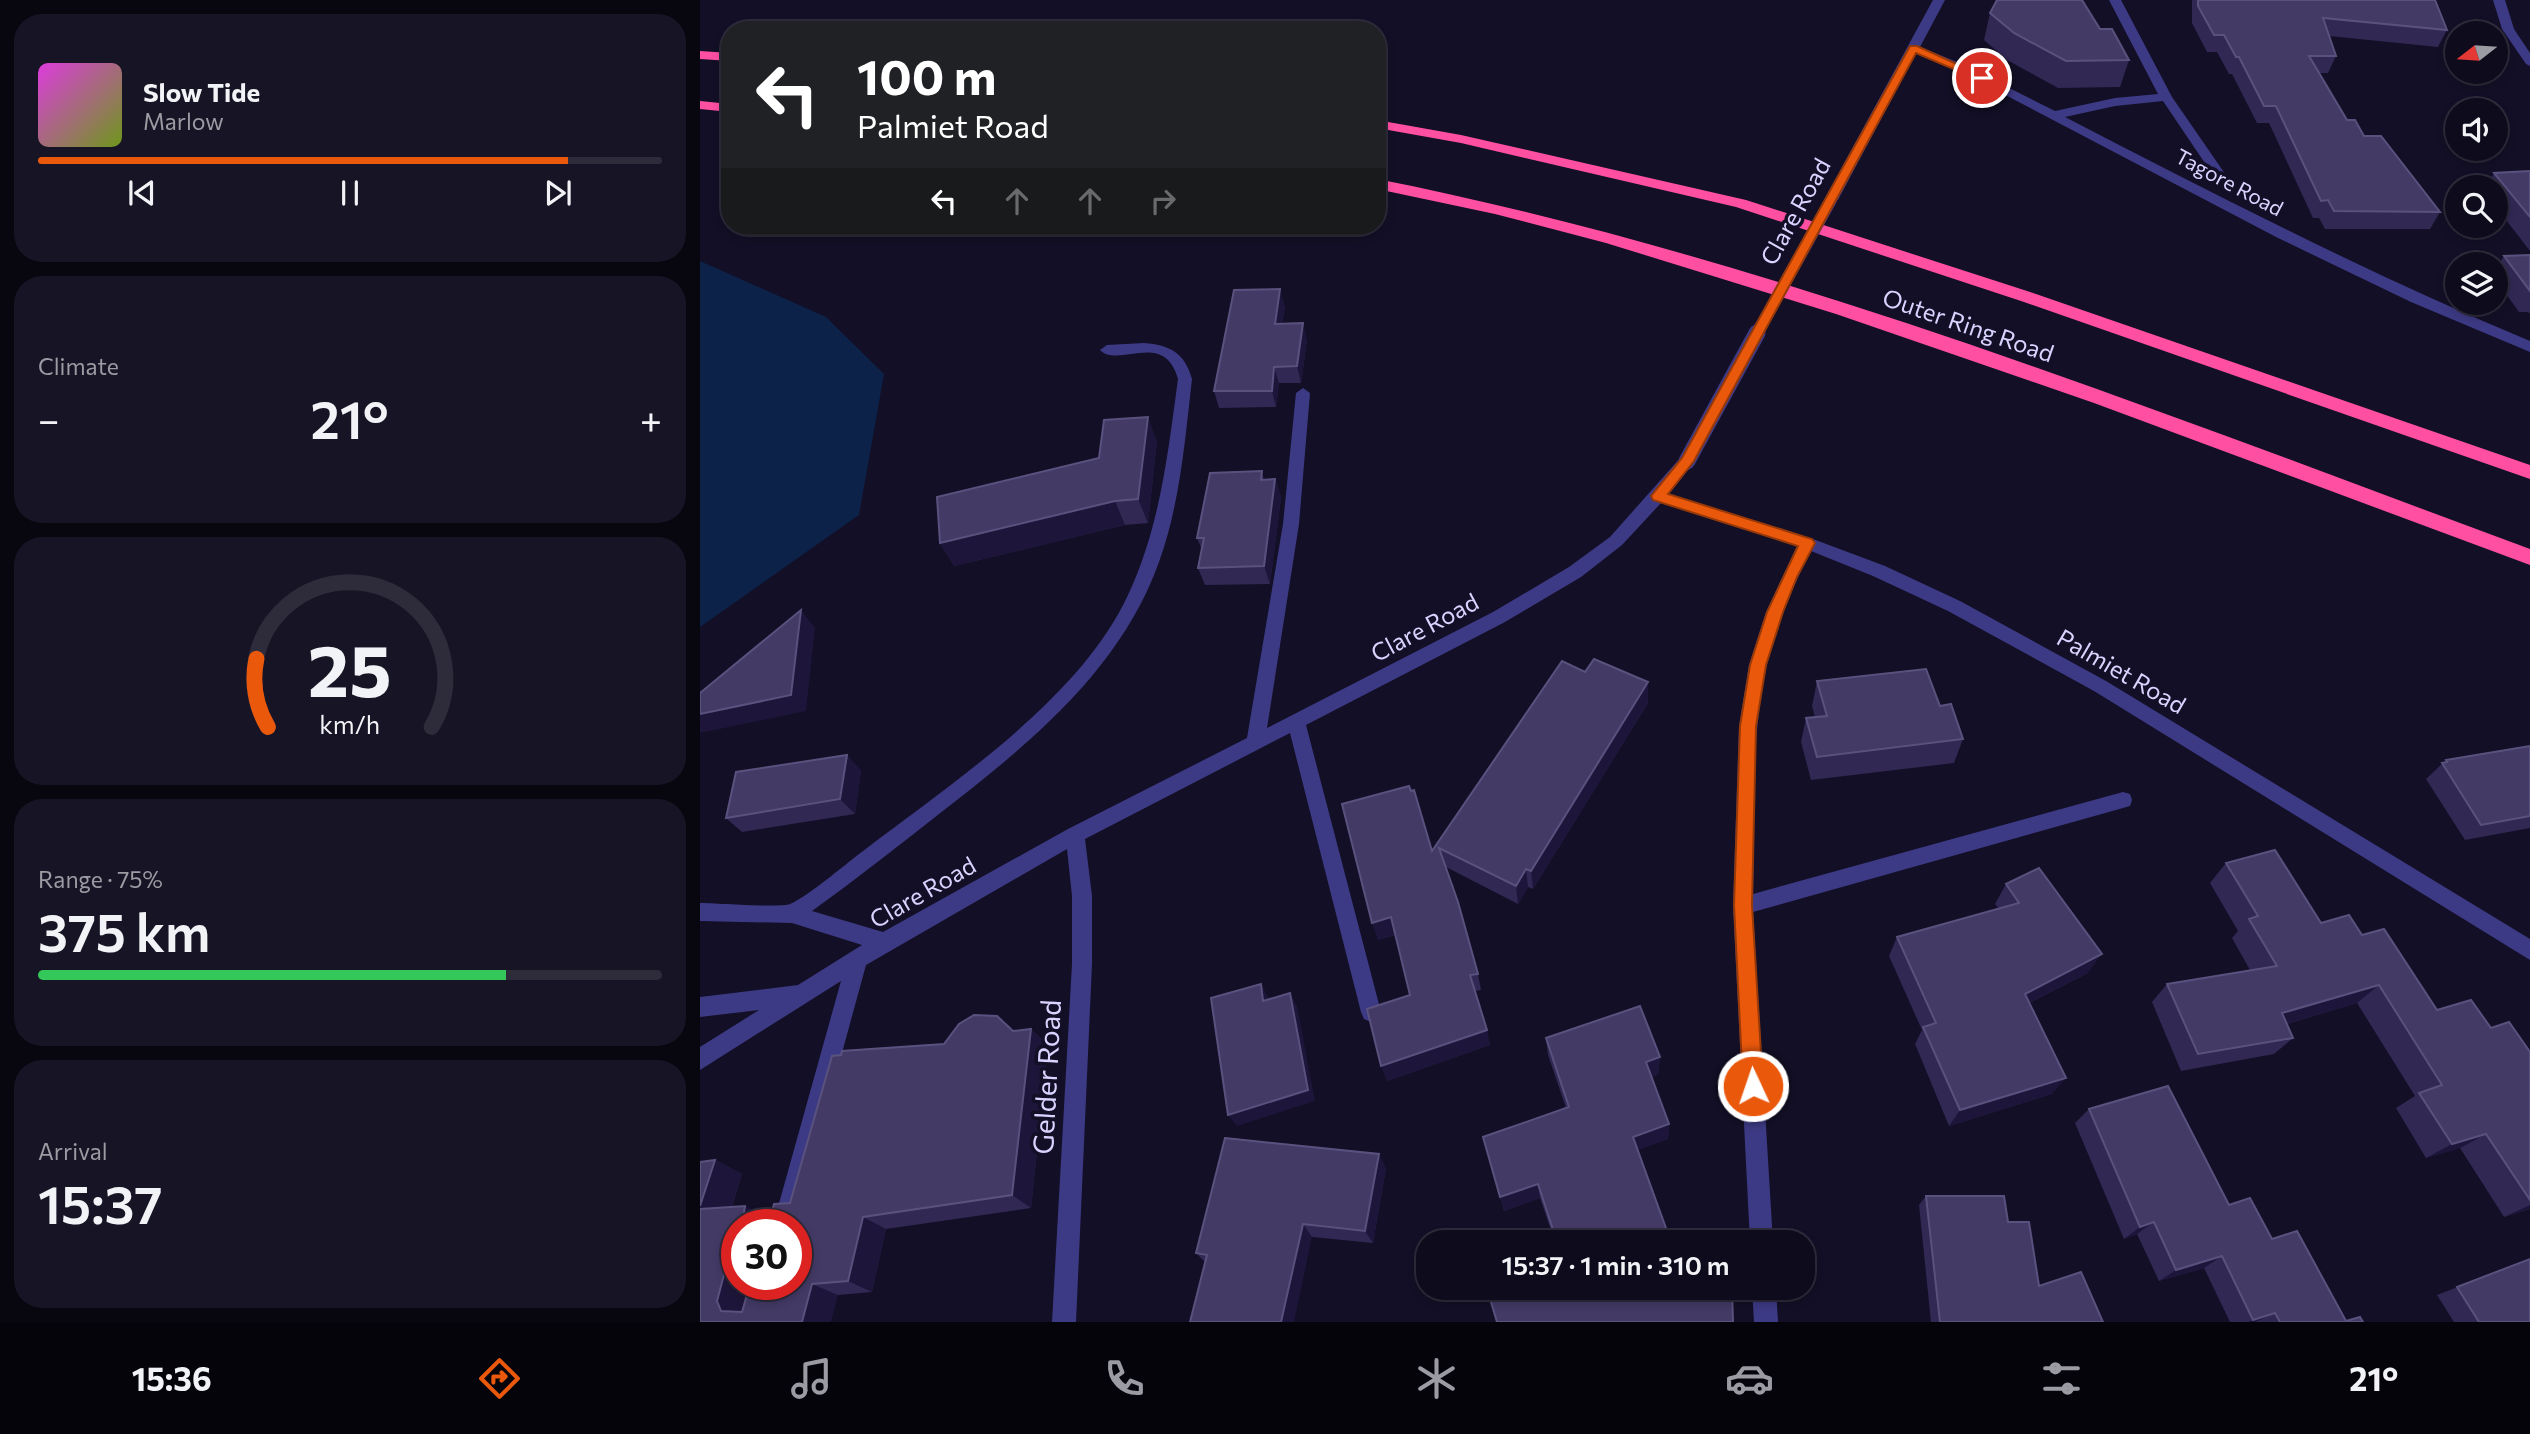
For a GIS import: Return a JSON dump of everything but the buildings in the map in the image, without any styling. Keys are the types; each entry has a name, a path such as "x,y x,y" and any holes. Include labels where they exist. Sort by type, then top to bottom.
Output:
{"highway":[{"path":"700,55 721,56"},
{"path":"700,105 721,106"},
{"name":"Outer Ring Road","path":"1386,126 1461,139 1740,203 2029,298 2530,472"},
{"name":"Outer Ring Road","path":"1386,186 1434,194 1565,226 1699,263 2019,369 2530,556"}],"street":[{"name":"Clare Road","path":"700,1059 884,942 1075,835 1499,617 1576,572 1616,541 1687,461 1939,0"},
{"path":"2115,0 2166,97 2224,181"},
{"path":"2499,0 2508,29 2530,62"},
{"name":"Tagore Road","path":"1913,48 1958,66 2283,234 2416,299 2530,347"},
{"path":"2055,115 2115,102 2166,97"},
{"path":"792,914 995,760 1047,713 1086,675 1109,644 1135,599 1151,562 1163,517 1185,379 1184,365 1177,355 1160,350 1107,350"},
{"path":"1255,744 1289,537 1303,393"},
{"name":"Palmiet Road","path":"1658,496 1807,543 1879,571 1954,606 2101,686 2530,950"},
{"path":"1761,1230 1743,905 1748,726 1758,665 1784,589 1807,543"},
{"path":"1296,723 1371,1012"},
{"path":"1743,905 2123,800"},
{"name":"Gelder Road","path":"1064,1322 1082,964 1082,895 1075,835"},
{"path":"700,912 792,914 884,942"},
{"path":"788,1209 857,960"},
{"path":"700,1007 803,995"},
{"path":"1765,1300 1766,1322"}],"water":[{"path":"700,261 826,317 884,374 859,515 700,627"}],"route":[{"path":"1753,1086 1743,905 1748,726 1758,665 1775,612 1807,543 1658,496 1687,461 1913,48 1982,78"}]}
